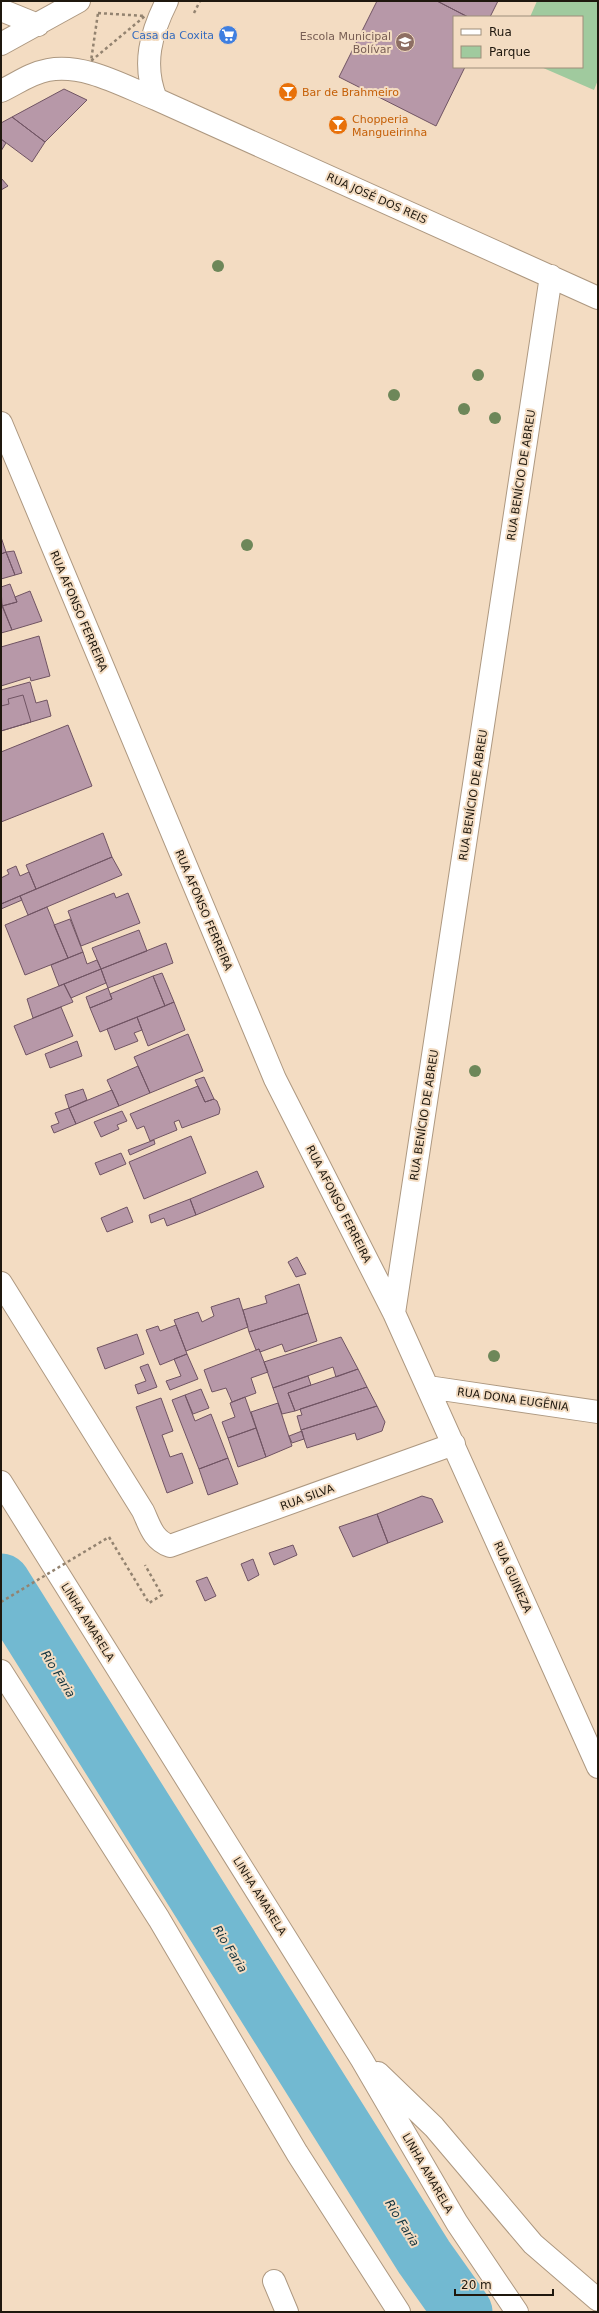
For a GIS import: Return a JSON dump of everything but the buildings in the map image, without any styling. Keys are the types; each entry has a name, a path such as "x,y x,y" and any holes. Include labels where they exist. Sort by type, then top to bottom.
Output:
{"main road":[{"path":"1,44 38,25 79,1"},
{"path":"156,99 149,80 148,58 157,21 167,1"},
{"path":"1,10 38,25"},
{"name":"RUA JOSÉ DOS REIS","path":"1,91 39,72 64,69 94,75 156,99 598,298"},
{"name":"RUA BENÍCIO DE ABREU","path":"394,1313 551,276"},
{"name":"RUA AFONSO FERREIRA","path":"1,423 275,1079 394,1313 428,1387"},
{"name":"RUA SILVA","path":"1,1283 143,1511 155,1537 160,1542 175,1545 454,1444"},
{"name":"RUA DONA EUGÊNIA","path":"428,1387 598,1412"},
{"name":"RUA GUINEZA","path":"428,1387 598,1767"},
{"name":"LINHA AMARELA","path":"1,1482 362,2060 457,2222 517,2312"},
{"path":"1,1670 159,1919 297,2152 398,2312"},
{"path":"362,2060 434,2127 534,2244 598,2300"},
{"path":"274,2281 287,2312"}],"path":[{"path":"191,20 200,1"},
{"path":"98,13 145,16 127,31 91,61 98,13"},
{"path":"1,1602 109,1537 149,1603 162,1595 143,1563"}],"green space":[{"path":"537,1 598,1 598,80 594,90 543,68 583,68 583,16 530,16"}],"waterway":[{"name":"Rio Faria","path":"1,1583 424,2257 463,2312"}],"place":[{"name":"Casa da Coxita","path":"228,35"},
{"name":"Escola Municipal Bolívar","path":"405,42"},
{"name":"Bar de Brahmeiro","path":"288,92"},
{"name":"Chopperia Mangueirinha","path":"338,125"}]}
